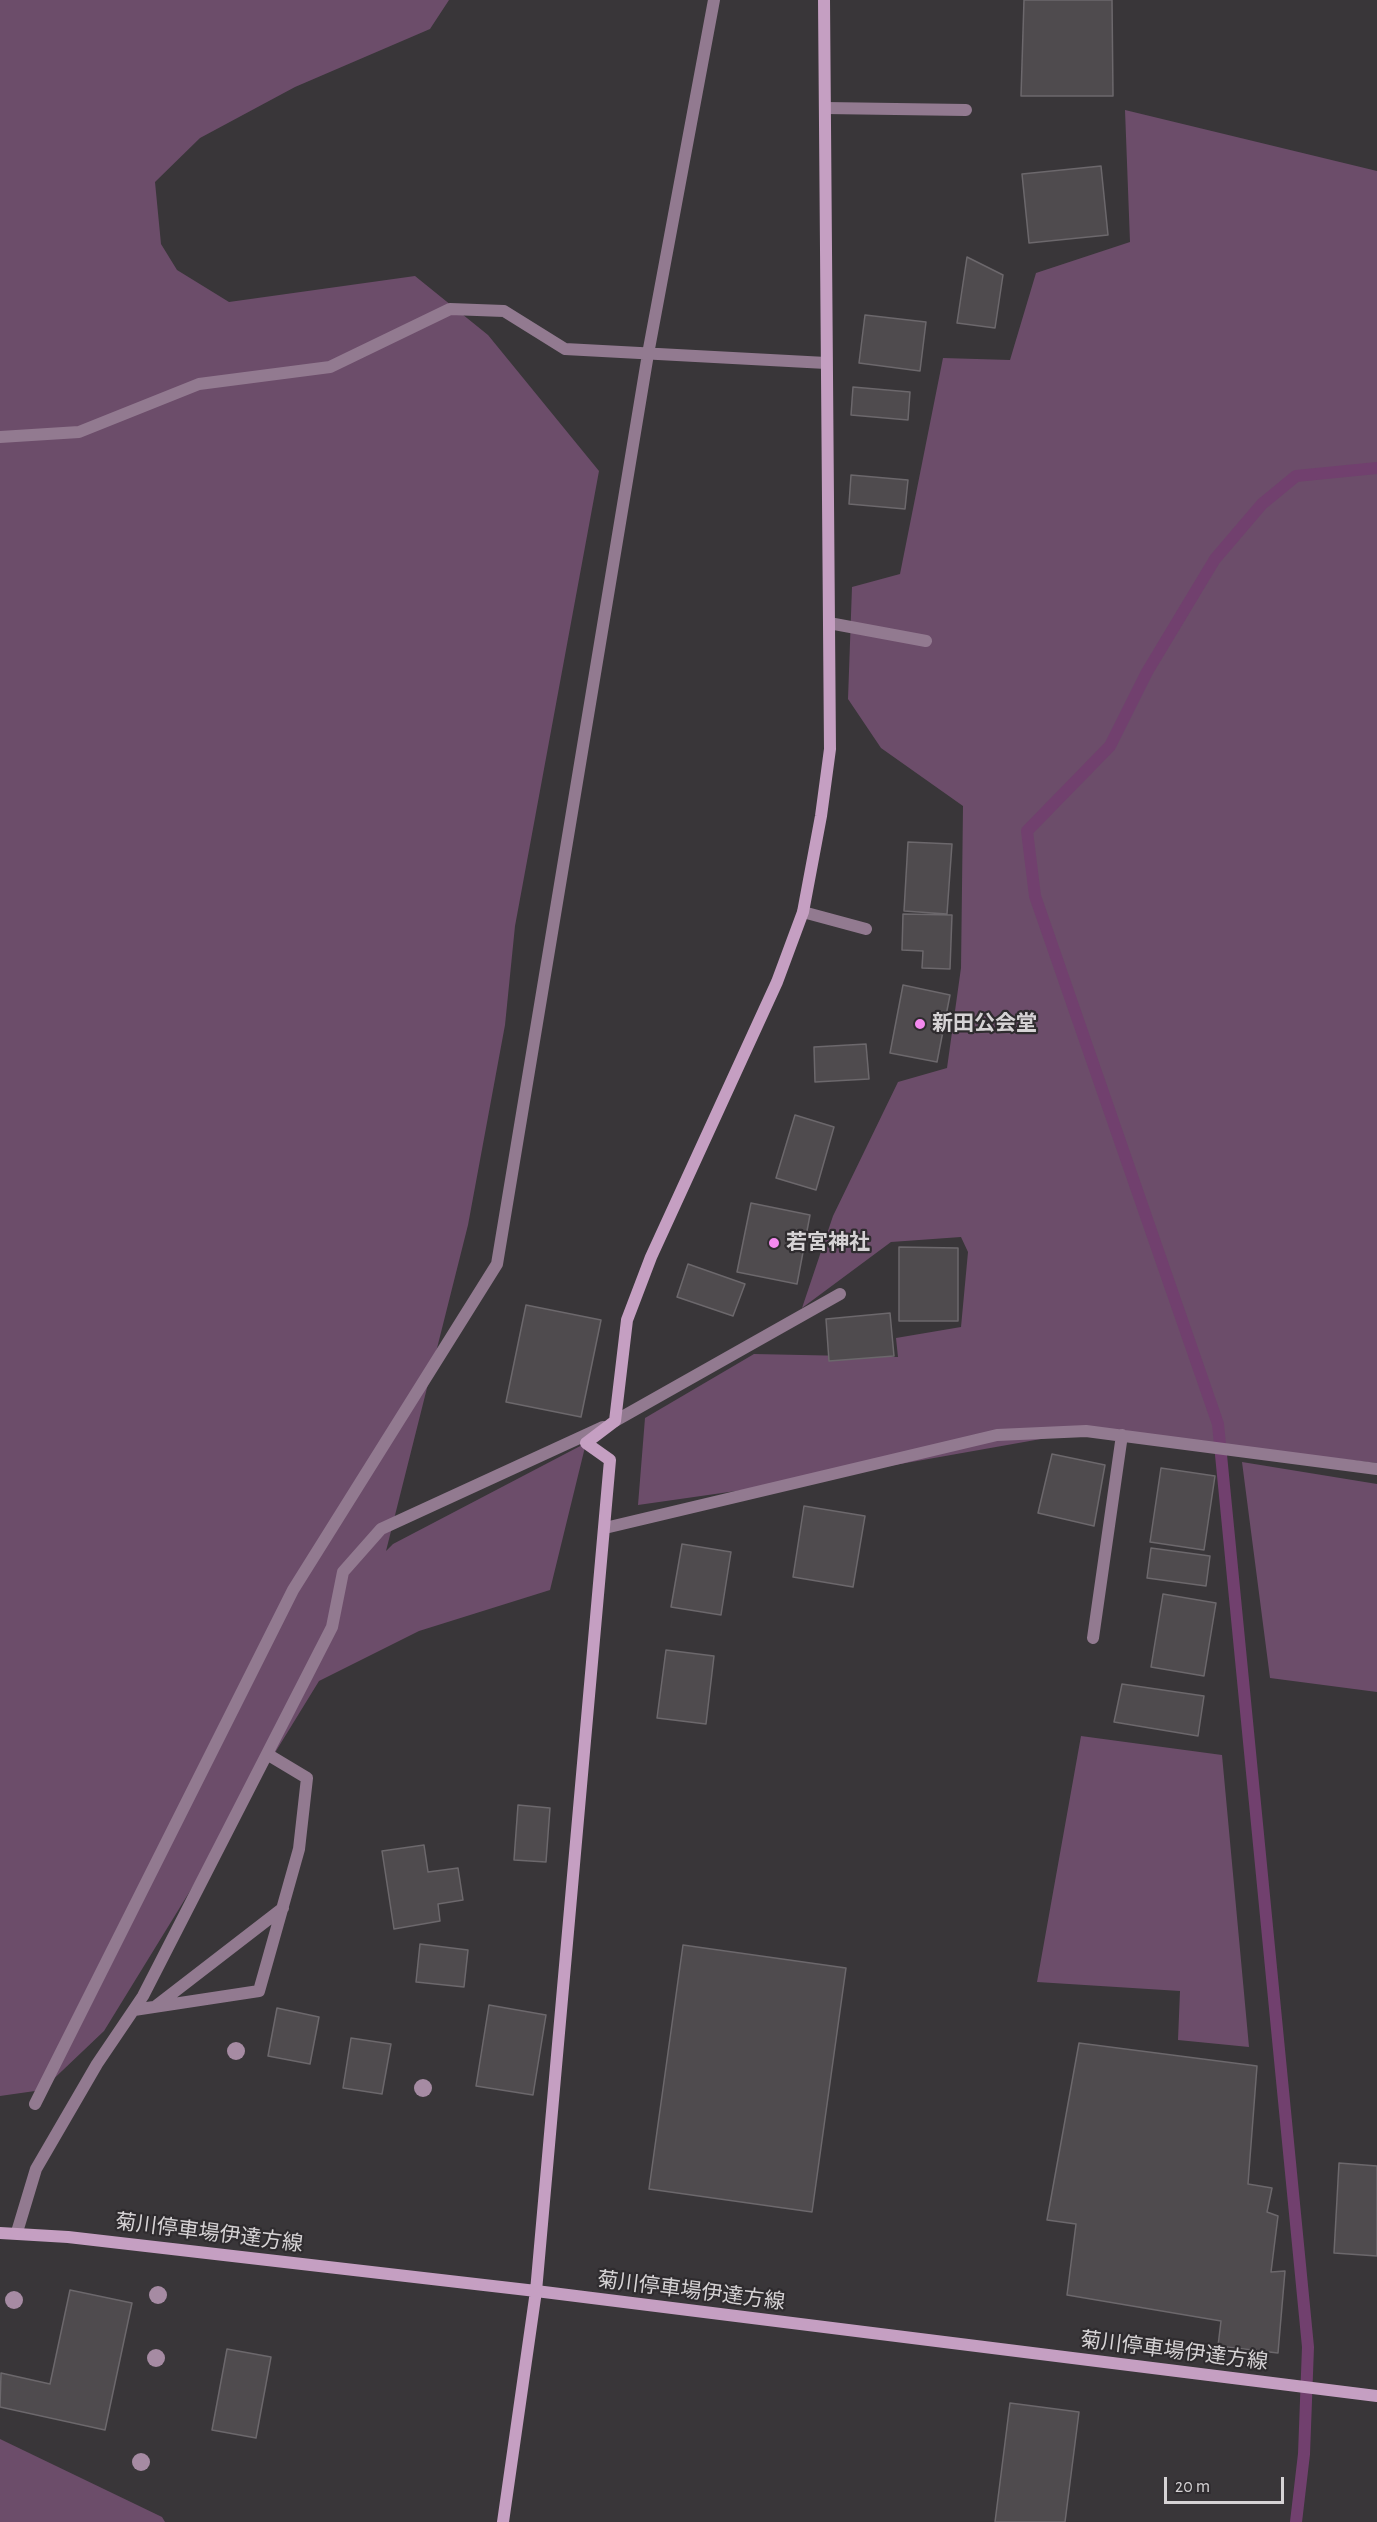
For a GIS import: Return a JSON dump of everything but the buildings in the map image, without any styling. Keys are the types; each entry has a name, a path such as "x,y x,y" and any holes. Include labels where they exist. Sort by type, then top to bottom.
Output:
{"street":[{"path":"35,2104 293,1590 496,1264 648,354 714,0"},
{"path":"503,2522 536,2291 605,1528 610,1460 586,1443 615,1421 627,1320 651,1257 777,982 803,912 821,816 830,749 824,0"},
{"path":"825,108 966,110"},
{"path":"0,437 79,432 199,384 330,367 450,309 504,311 565,349 826,363"},
{"path":"829,623 926,641"},
{"path":"803,912 866,929"},
{"path":"17,2232 36,2169 97,2064 143,1996 332,1627 343,1572 381,1528 615,1421 840,1294"},
{"path":"605,1528 998,1435 1086,1431 1377,1469"},
{"path":"1093,1638 1122,1435"},
{"path":"134,2010 259,1991 299,1849 307,1778 267,1754"},
{"path":"155,2006 283,1908"},
{"name":"菊川停車場伊達方線","path":"0,2233 17,2232 536,2291 1377,2396"}],"shaded area":[{"path":"0,0 449,0 430,29 295,87 200,138 155,182 161,244 177,270 229,302 415,276 488,335 599,471 515,926 505,1025 468,1225 386,1551 393,1544 586,1443 550,1590 419,1631 319,1681 104,2031 42,2090 0,2096"},
{"path":"1125,110 1377,171 1377,1463 1086,1431 799,1482 638,1505 645,1418 754,1354 898,1357 896,1338 961,1327 968,1252 961,1237 891,1242 802,1308 833,1216 898,1082 947,1068 961,968 963,806 881,748 848,699 852,587 900,574 943,358 1010,360 1036,273 1130,242"},
{"path":"1242,1462 1377,1484 1377,1692 1270,1678"},
{"path":"1081,1736 1222,1755 1249,2047 1178,2040 1180,1991 1037,1982"},
{"path":"0,2439 162,2517 165,2522 0,2522"}],"waterway":[{"path":"1296,2522 1304,2454 1308,2347 1218,1424 1035,896 1027,831 1110,746 1147,672 1215,559 1262,504 1296,476 1377,468"}],"place":[{"name":"新田公会堂","path":"920,1024"},
{"name":"若宮神社","path":"774,1243"}]}
